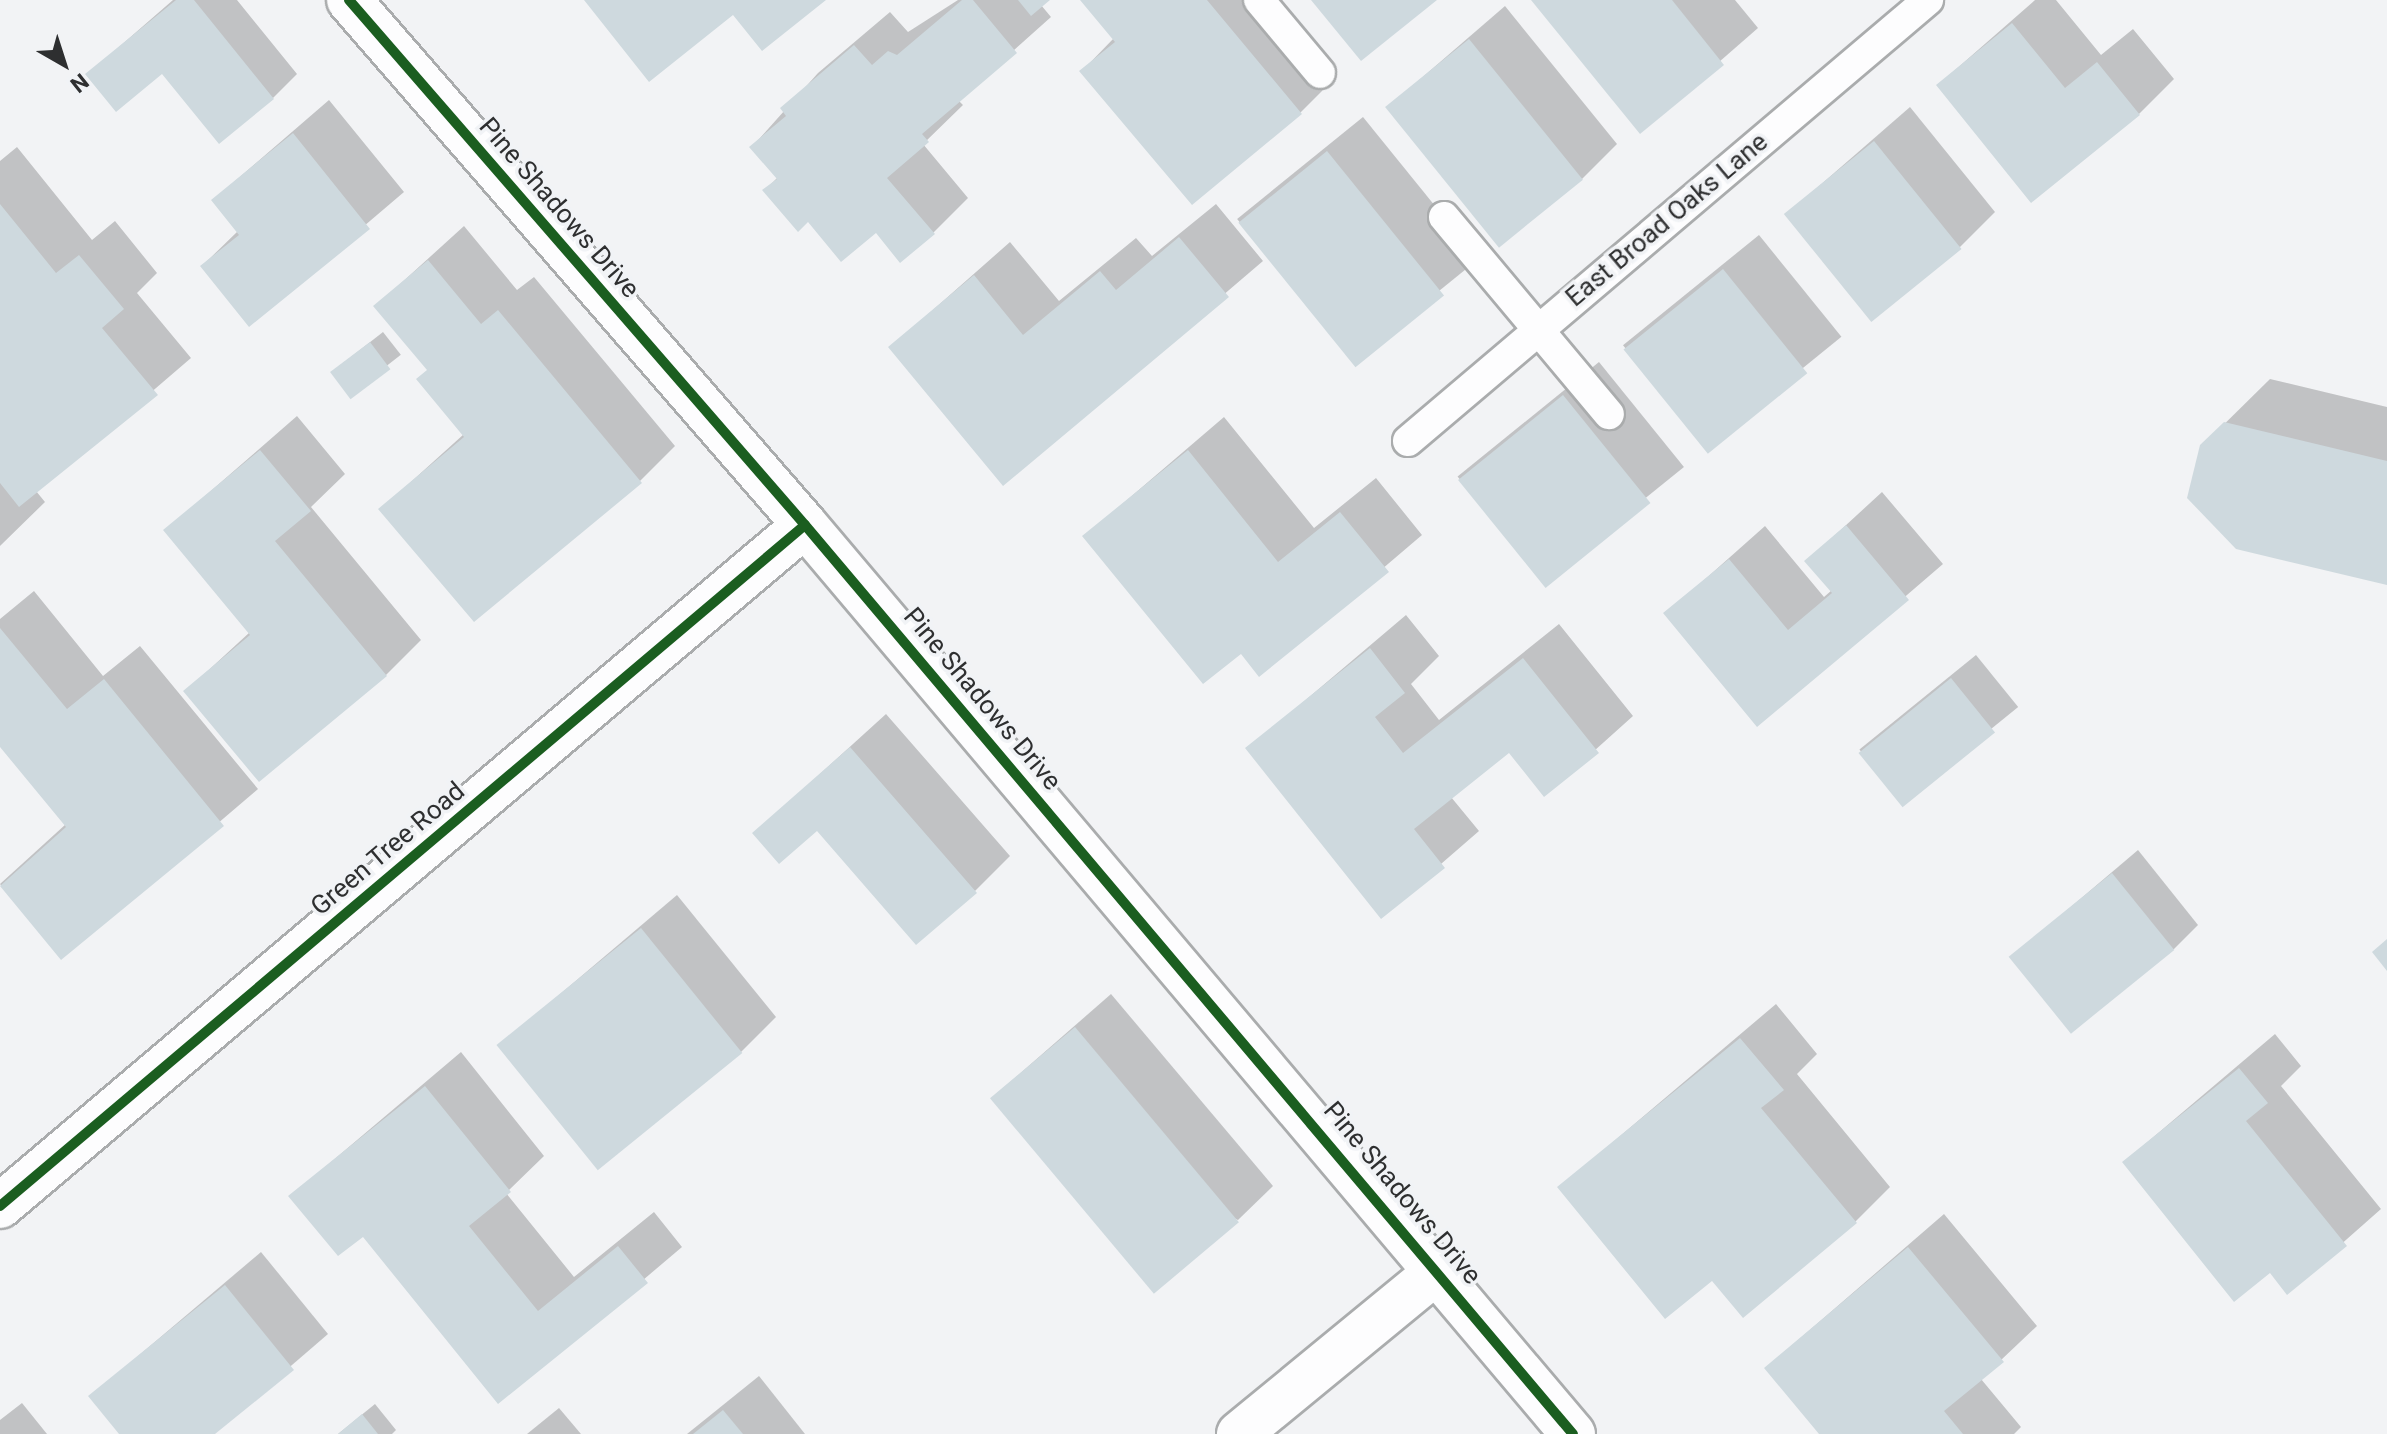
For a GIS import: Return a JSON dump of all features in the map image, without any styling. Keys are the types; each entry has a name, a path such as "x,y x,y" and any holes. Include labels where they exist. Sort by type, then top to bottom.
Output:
{"street":[{"name":"Pine Shadows Drive","path":"349,0 805,525 1439,1270 1573,1434"},
{"name":"Green Tree Road","path":"0,1206 805,525"},
{"path":"1239,1434 1439,1270"}],"lane":[{"path":"1259,0 1320,73"},
{"name":"East Broad Oaks Lane","path":"1408,441 1928,0"},
{"path":"1444,217 1609,414"}],"building":[{"path":"176,0 194,0 274,99 219,144 162,74 116,112 85,74"},
{"path":"584,0 826,0 762,51 733,15 649,82"},
{"path":"962,0 973,0 1017,53 922,134 929,142 887,178 935,234 900,263 876,233 841,262 808,222 798,232 762,190 777,179 749,147 786,116 780,108 854,45 872,65 888,51 897,55"},
{"path":"1018,0 1050,0 1031,16"},
{"path":"1080,0 1207,0 1302,114 1192,205 1079,71 1115,42"},
{"path":"1311,0 1437,0 1361,61"},
{"path":"1531,0 1672,0 1724,65 1640,134"},
{"path":"2012,23 2065,88 2097,62 2140,115 2031,203 1936,85"},
{"path":"1469,39 1583,180 1499,248 1385,107"},
{"path":"293,133 370,229 249,327 200,266 239,235 211,200"},
{"path":"1874,141 1961,249 1871,322 1784,214"},
{"path":"1327,151 1444,296 1355,367 1238,223"},
{"path":"0,204 56,273 79,255 124,309 102,328 158,395 19,507 0,483"},
{"path":"1179,237 1229,297 1003,486 888,347 974,275 1023,335 1100,271 1116,290"},
{"path":"428,260 481,324 498,310 642,483 474,622 378,509 464,437 416,379 427,370 373,306"},
{"path":"1723,269 1807,373 1708,454 1624,350"},
{"path":"370,342 390,369 351,399 330,372"},
{"path":"1563,395 1650,503 1546,588 1458,480"},
{"path":"2224,422 2387,461 2387,585 2236,549 2187,498 2200,445"},
{"path":"260,450 311,511 275,541 387,676 259,782 183,691 250,635 163,530"},
{"path":"1188,450 1278,562 1340,512 1389,572 1259,677 1241,654 1203,684 1082,536"},
{"path":"1846,525 1909,600 1757,727 1663,613 1729,559 1788,630 1832,593 1804,561"},
{"path":"0,628 67,709 104,679 224,826 61,960 0,886 66,827 0,747"},
{"path":"1370,648 1405,693 1375,717 1403,753 1523,658 1599,753 1544,797 1509,753 1414,829 1445,868 1381,919 1245,748"},
{"path":"1951,678 1995,732 1903,807 1859,753"},
{"path":"850,747 977,893 916,945 817,831 779,864 752,833"},
{"path":"2112,873 2174,950 2071,1034 2009,957"},
{"path":"641,928 742,1053 598,1170 496,1045"},
{"path":"2387,939 2387,971 2372,952"},
{"path":"1075,1027 1239,1222 1154,1294 990,1098"},
{"path":"1740,1038 1784,1090 1761,1108 1857,1223 1743,1318 1712,1281 1665,1319 1557,1187"},
{"path":"2239,1068 2268,1103 2246,1121 2347,1246 2287,1295 2270,1273 2234,1302 2122,1162"},
{"path":"425,1086 511,1192 469,1226 538,1311 618,1246 648,1283 498,1404 363,1237 338,1256 288,1196"},
{"path":"1908,1247 2004,1362 1944,1411 1963,1434 1819,1434 1764,1368"},
{"path":"225,1285 294,1370 215,1434 119,1434 88,1396"},
{"path":"723,1410 743,1434 693,1434"},
{"path":"362,1414 378,1434 338,1434"}],"cycle path":[{"path":"349,0 805,525 1573,1434"},
{"path":"0,1206 805,525"}]}
